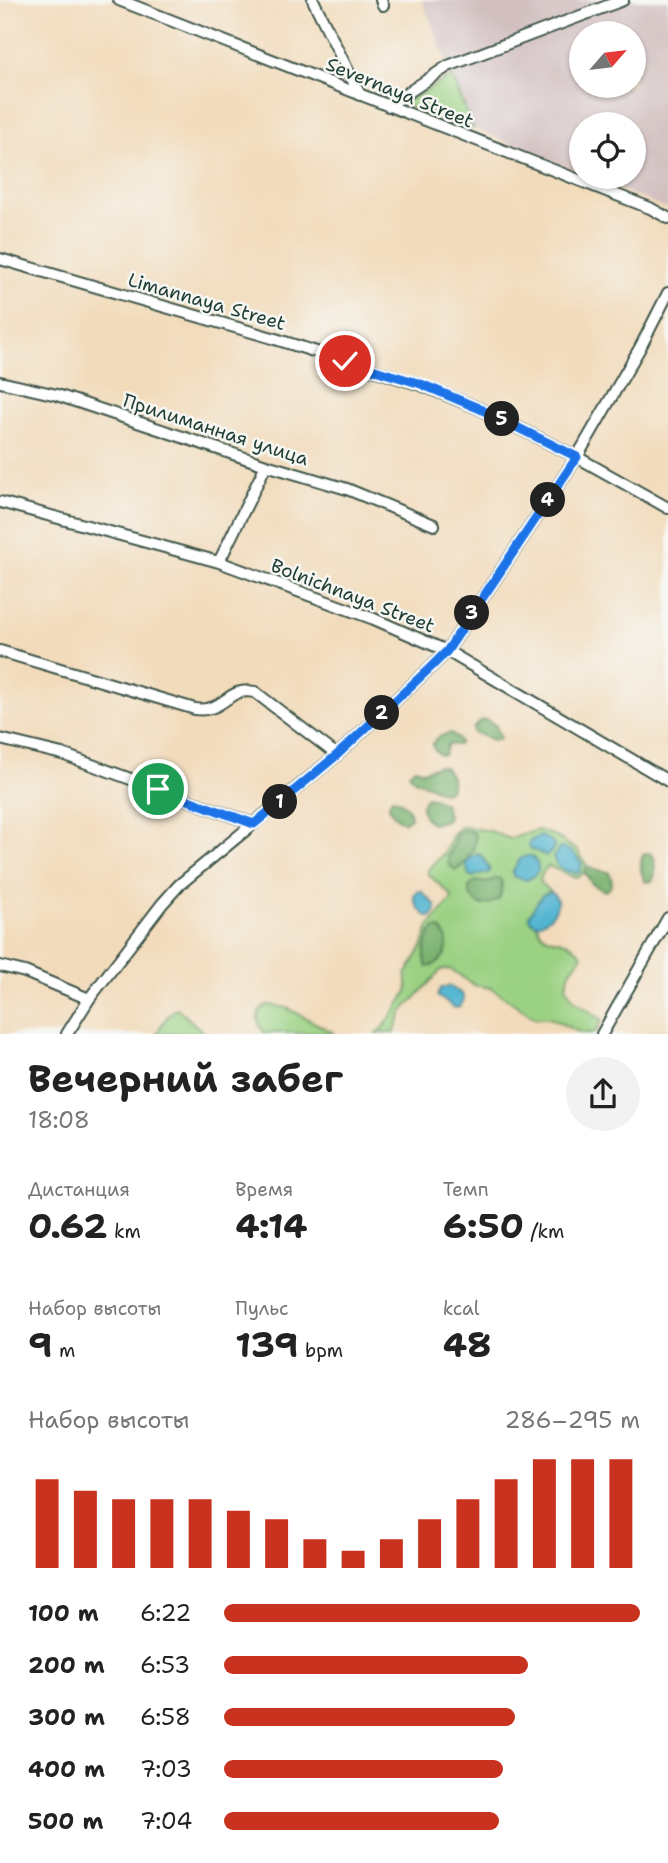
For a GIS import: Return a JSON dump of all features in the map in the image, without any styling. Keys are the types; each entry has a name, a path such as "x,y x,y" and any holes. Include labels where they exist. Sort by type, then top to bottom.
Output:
{"street":[{"name":"Severnaya Street","path":"119,0 650,208 668,218"},
{"path":"313,0 360,95"},
{"path":"388,106 448,65 623,0"},
{"name":"Limannaya Street","path":"0,259 421,384 478,408 577,457 668,508"},
{"path":"66,1034 89,999 179,884 337,755 447,651 577,457 641,346 668,293"},
{"name":"Прилиманная улица","path":"0,382 57,395 265,465 348,489 434,525"},
{"path":"219,562 265,465"},
{"name":"Bolnichnaya Street","path":"0,502 219,562 374,619 447,651 668,781"},
{"path":"0,651 195,709 215,708 239,691 255,692 337,755"},
{"path":"0,739 62,754 254,824"},
{"path":"601,1034 668,918"},
{"path":"0,966 25,972 89,999"}],"shaded area":[{"path":"422,0 668,0 668,209 619,189 646,189 646,112 569,112 569,168 473,128"}],"green space":[{"path":"452,76 473,128 401,104"},
{"path":"482,720 496,726 500,737 498,740 473,732 473,728"},
{"path":"451,733 460,742 458,745 448,744 444,755 440,755 433,743"},
{"path":"437,766 444,767 450,775 450,790 439,790 414,780 409,773 415,768 423,771"},
{"path":"427,797 444,803 448,816 446,820 434,824 427,819 422,805"},
{"path":"392,798 405,805 411,818 404,822 394,815 389,805"},
{"path":"461,826 490,831 510,839 537,830 555,836 578,851 587,866 580,876 570,876 548,866 543,872 540,883 551,892 547,893 532,922 537,924 544,935 568,943 581,953 582,956 570,972 566,986 576,1002 602,1020 595,1033 581,1033 549,1018 535,1018 491,988 474,985 452,970 446,969 441,970 402,1012 394,1033 376,1034 385,1025 408,989 406,975 423,945 429,926 452,899 428,874 428,870 445,852 453,833","holes":["455,835 473,851 456,870 448,856","443,931 447,947 433,966 425,949 431,932"]},
{"path":"463,830 475,834 474,845 467,859 456,870 448,861 457,832"},
{"path":"648,853 654,857 655,875 652,881 646,882 641,862 643,855"},
{"path":"587,866 608,872 612,880 609,889 605,891 592,884 585,873"},
{"path":"496,878 502,882 499,899 485,905 475,902 469,893 469,887 476,881 487,883"},
{"path":"435,928 439,928 447,939 446,951 439,961 427,967 426,947"},
{"path":"268,1005 287,1008 334,1033 265,1033 258,1018 260,1010"},
{"path":"177,1008 205,1033 157,1034 165,1020"}],"water":[{"path":"540,836 554,845 547,856 529,846 530,841"},
{"path":"560,848 570,851 578,858 582,864 580,872 567,871 557,864 553,857"},
{"path":"477,854 482,856 490,870 488,874 473,877 469,875 466,865 468,860"},
{"path":"532,856 535,860 537,872 527,880 514,877 512,872 520,859"},
{"path":"421,891 436,906 432,916 425,915 415,903 414,896"},
{"path":"551,892 557,901 555,911 542,922 532,922 530,914 542,895"},
{"path":"449,986 462,994 464,1000 459,1007 455,1008 437,996 441,988"}],"route":[{"path":"158,789 254,824 337,755 447,651 577,457 478,408 421,384 345,361"}]}
